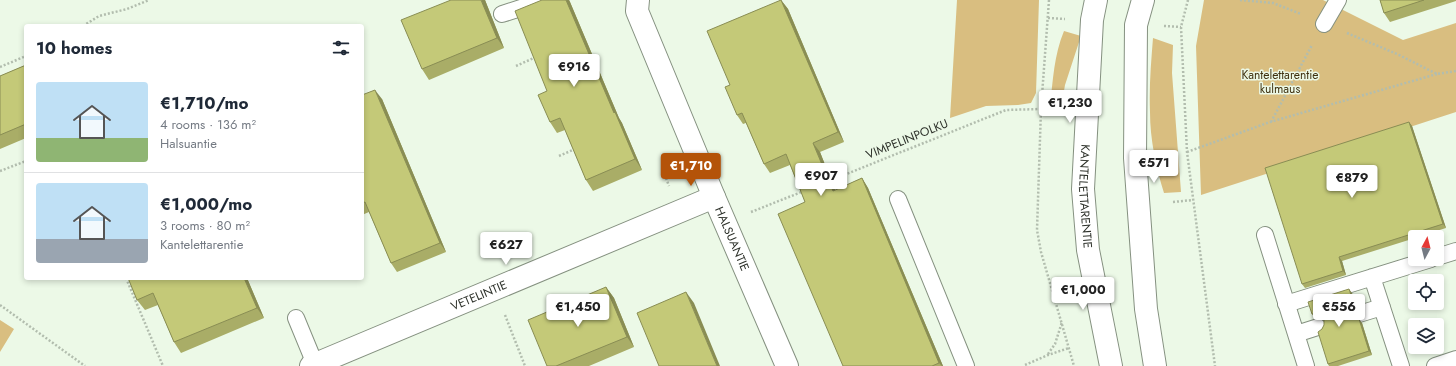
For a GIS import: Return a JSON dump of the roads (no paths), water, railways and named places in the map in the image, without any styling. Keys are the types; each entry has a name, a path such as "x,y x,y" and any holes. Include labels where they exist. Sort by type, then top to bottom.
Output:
{"street":[{"name":"HALSUANTIE","path":"638,0 637,11 714,197 787,366"},
{"name":"KANTELETTARENTIE","path":"1096,0 1092,20 1083,189 1088,250 1111,366"},
{"path":"1143,0 1136,25 1135,158 1146,309 1155,366"},
{"name":"VETELINTIE","path":"313,365 714,197"}],"lane":[{"path":"502,14 546,0"},
{"path":"1324,24 1338,0"},
{"path":"898,199 966,366"},
{"path":"1264,235 1306,366"},
{"path":"1444,255 1456,251"},
{"path":"1286,304 1408,266"},
{"path":"1372,277 1401,366"},
{"path":"1359,314 1382,306"},
{"path":"296,318 313,365"},
{"path":"1296,334 1318,327"},
{"path":"1434,366 1456,359"}],"park label":[{"name":"Kantelettarentie kulmaus","path":"1280,82"}]}
